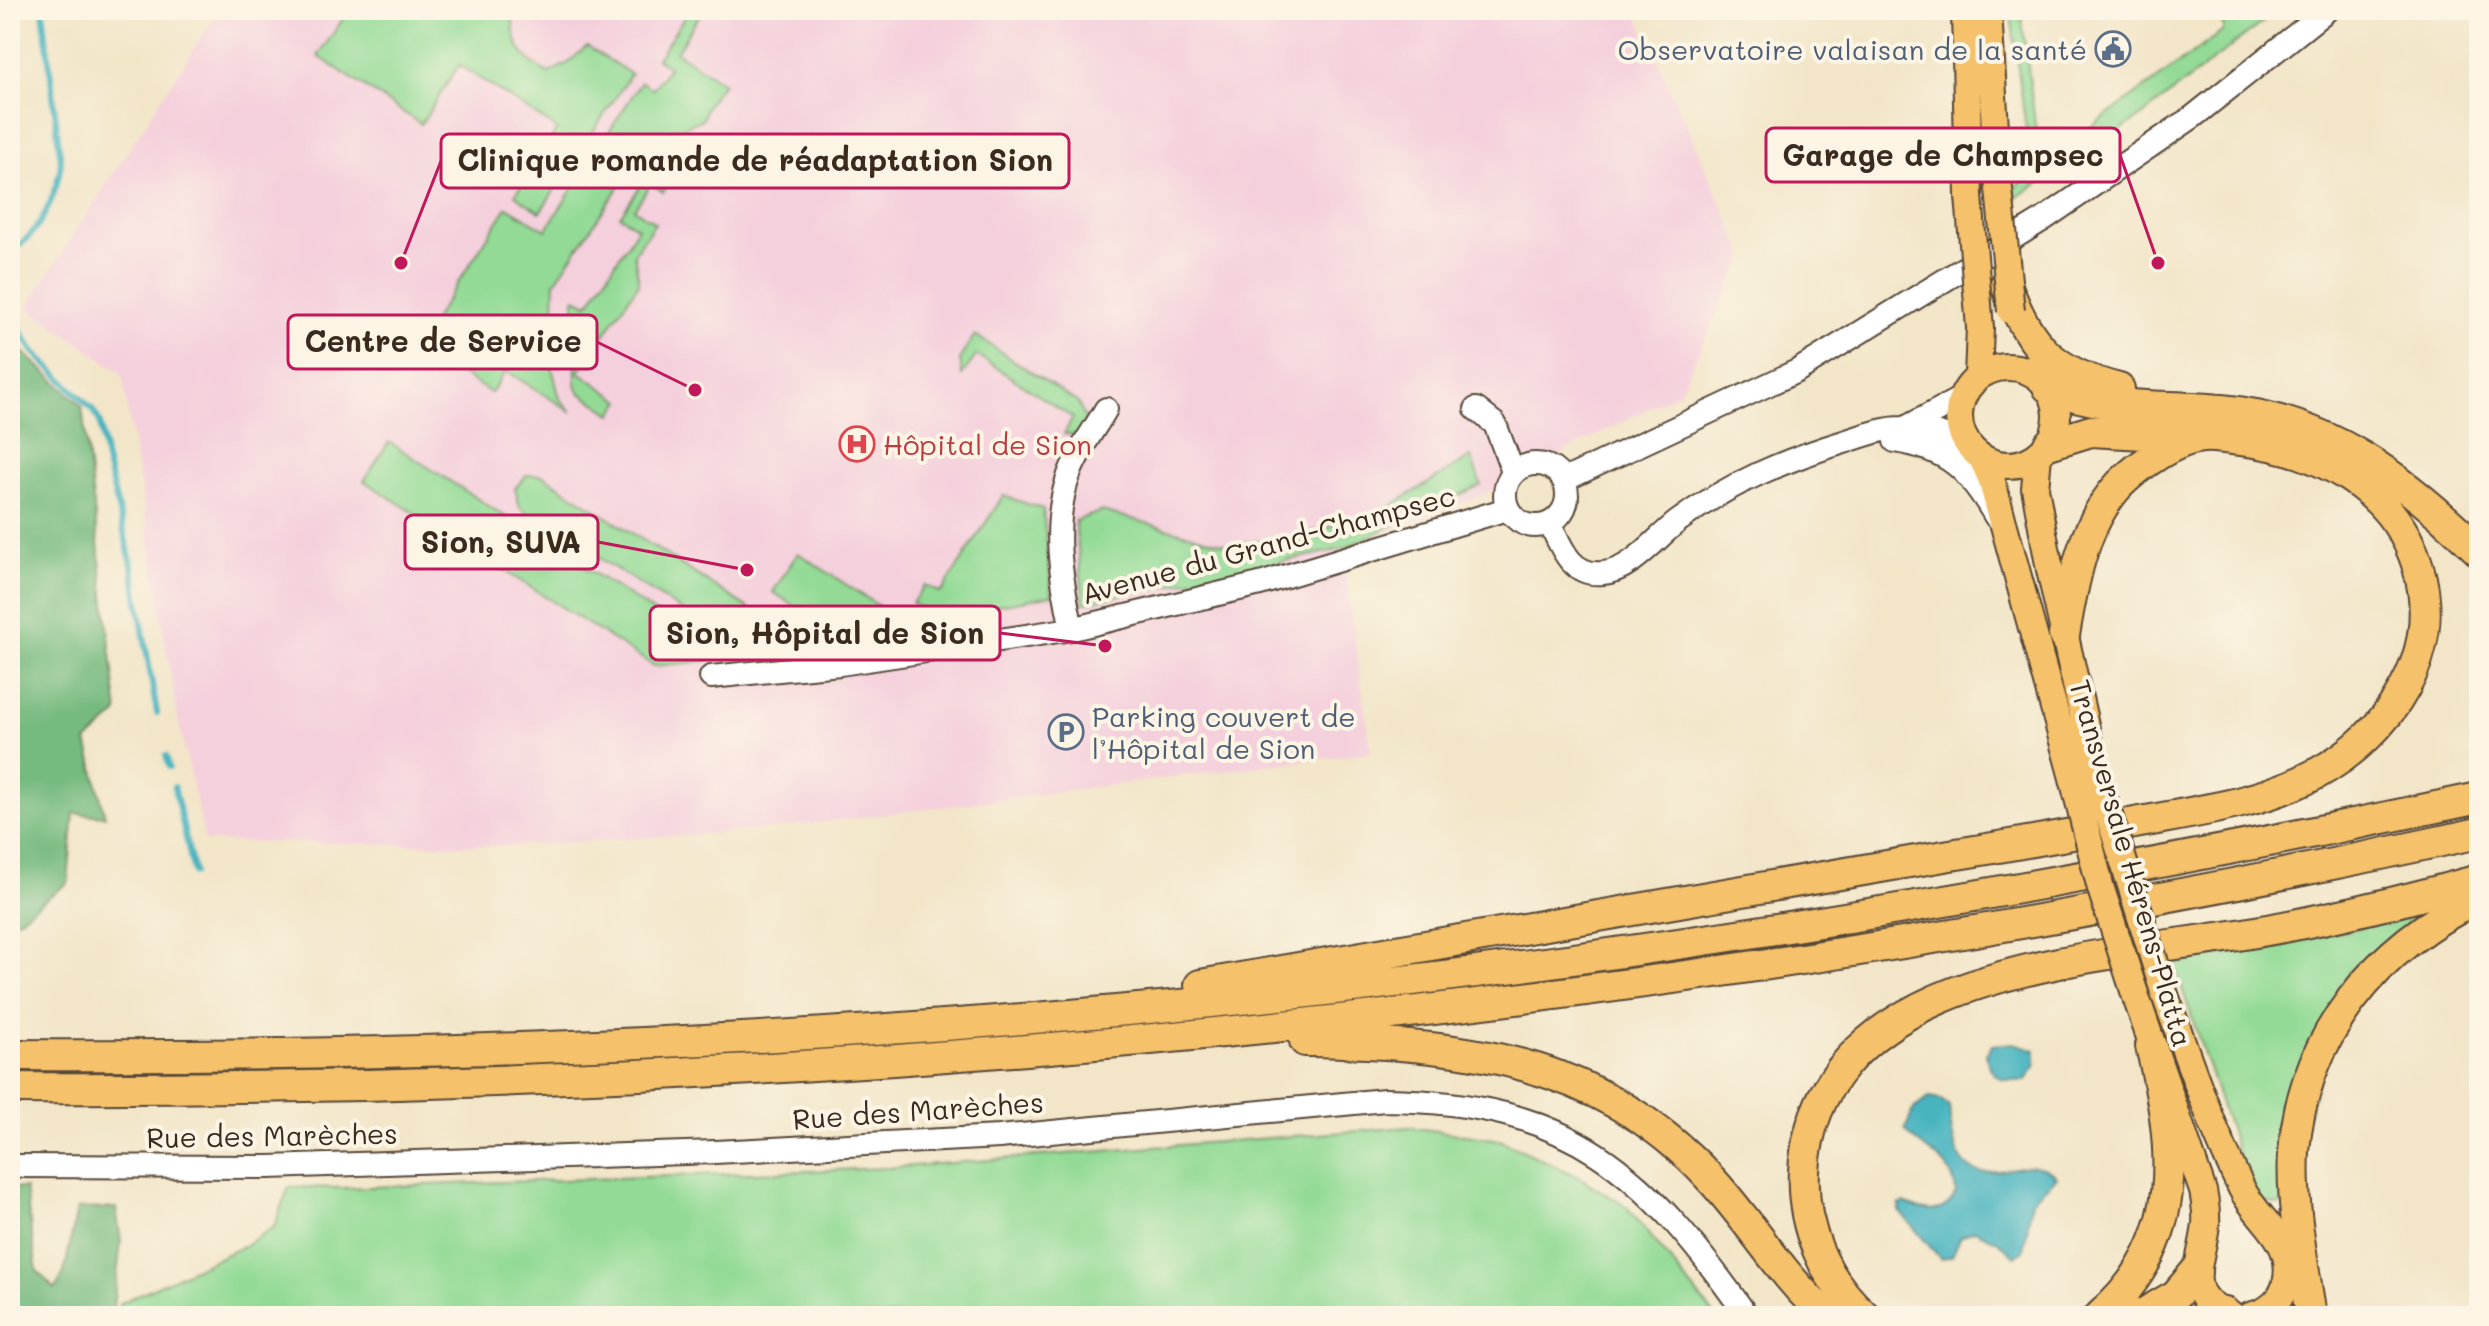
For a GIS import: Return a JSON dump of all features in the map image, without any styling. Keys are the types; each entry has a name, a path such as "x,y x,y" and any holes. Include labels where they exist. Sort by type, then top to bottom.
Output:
{"highway":[{"path":"967,1024 2204,811 2259,797 2313,775 2370,735 2390,713 2408,684 2419,653 2424,620 2423,592 2416,562 2391,514 2355,479 2292,451 2199,423 2073,373 2036,345 2011,301"},
{"path":"2040,380 2099,404 2199,423"},
{"path":"2043,450 2091,431 2276,420 2358,452 2414,491 2479,551"},
{"path":"2064,635 2082,550 2103,507 2132,474 2199,423"},
{"path":"10,1055 186,1056 500,1050 967,1024 1310,992 1697,941 2012,890 2479,798"},
{"path":"10,1088 187,1089 579,1080 820,1068 1187,1038 1518,999 1873,947 2479,833"},
{"path":"1865,1316 1835,1283 1816,1247 1805,1203 1805,1163 1814,1119 1828,1091 1859,1050 1893,1023 1942,996 2013,975 2317,921 2479,880"},
{"path":"2311,1316 2295,1189 2294,1152 2302,1103 2316,1059 2343,1010 2381,963 2418,932 2479,898"},
{"path":"1187,1038 1436,1047 1492,1055 1564,1076 1642,1119 1676,1145 1717,1186 1827,1316"},
{"path":"2100,1316 2128,1286 2143,1264 2167,1199 2171,1161 2168,1128 2151,1046"},
{"path":"2140,1316 2176,1295 2196,1271"}],"main road":[{"path":"1965,10 1969,196 1980,328 1971,387 1960,427 1976,452 2008,465 2043,450 2055,432 2057,412 2040,380 2011,301 1998,179 1988,10"},
{"path":"1971,387 2005,367 2040,380"},
{"name":"Transversale Hérens-Platta","path":"1976,452 2084,775 2206,1104 2248,1202 2284,1250 2287,1276 2284,1306 2228,1315 2205,1298 2196,1271 2207,1220 2203,1191 2151,1046 2101,889 2084,775 2064,635 2035,488 2043,450"}],"street":[{"path":"1564,480 1797,371 2018,235 2194,116 2327,10"},
{"path":"1550,523 1566,557 1576,567 1593,573 1610,572 1627,564 1675,523 1726,489 1783,460 1858,437 1905,428 1971,387"},
{"path":"1072,629 1059,554 1062,504 1069,472 1106,409"},
{"path":"1476,409 1495,424 1513,472"},
{"path":"1905,428 1949,437 1976,452"},
{"path":"1858,437 1919,445 1941,453 1962,468 1980,490 2005,532"},
{"path":"1541,463 1558,472 1564,480 1567,500 1564,509 1550,523 1531,526 1521,523 1507,509 1504,490 1513,472 1541,463"},
{"name":"Avenue du Grand-Champsec","path":"711,677 840,664 1072,629 1260,584 1507,509"},
{"name":"Rue des Marèches","path":"10,1166 285,1167 715,1152 999,1137 1385,1100 1444,1101 1494,1110 1550,1128 1601,1156 1643,1188 1678,1224 1747,1316"}],"shaded area":[{"name":"Hôpital de Sion","path":"219,10 1635,10 1745,256 1679,392 1483,495 1342,549 1371,752 753,831 508,846 205,841 178,719 122,373 27,307"}],"green space":[{"path":"349,10 513,10 516,40 525,55 539,68 549,73 567,64 587,46 631,74 540,212 515,195 557,129 459,65 421,124 318,56"},
{"path":"689,10 703,10 676,52 723,83 706,107 703,119 660,137 645,148 555,282 552,368 560,399 572,412 506,371 491,393 417,346 507,207 546,230 641,82 653,89 669,67 657,59"},
{"path":"2019,10 2035,10 2022,19 2038,148 2055,153 2222,32 2224,27 2212,10 2278,10 2139,118 2016,198 2016,187 2026,179 2031,168 2011,15"},
{"path":"679,152 687,156 663,192 651,184 634,209 655,223 634,254 639,283 579,372 621,401 612,414 579,392 576,384 574,300 576,298 587,304 592,299 638,228 620,216 658,160"},
{"path":"975,335 1078,403 1086,420 1077,435 1064,434 1073,418 977,355 962,375 960,358"},
{"path":"10,340 82,406 118,713 87,741 105,816 74,813 68,883 10,925"},
{"path":"389,442 707,646 710,653 707,661 654,666 364,481"},
{"path":"1471,457 1481,485 1342,549 1084,603 1075,521 1102,511 1225,544 1290,539 1386,509"},
{"path":"527,475 542,475 798,640 799,652 787,657 749,653 520,508 515,488"},
{"path":"1003,496 1043,509 1052,595 938,617 912,603 925,585 941,593"},
{"path":"798,553 900,622 831,630 773,592"},
{"path":"2422,916 2364,962 2345,988 2282,1205 2262,1201 2248,1185 2174,964"},
{"path":"1409,1127 1500,1140 1577,1176 1627,1207 1715,1316 116,1316 120,1303 242,1247 274,1227 289,1187 344,1188 886,1168"},
{"path":"10,1188 25,1188 37,1271 55,1289 64,1273 77,1209 116,1208 121,1242 112,1316 10,1316"}],"water":[{"path":"2014,1043 2036,1050 2036,1065 2025,1081 1998,1077 1988,1062 1986,1054 1992,1045"},
{"path":"1928,1098 1941,1100 1949,1106 1954,1142 1964,1163 1976,1171 1992,1172 2026,1166 2042,1168 2057,1177 2032,1200 2024,1250 2015,1256 1998,1241 1975,1230 1961,1236 1952,1256 1941,1259 1899,1211 1899,1205 1904,1203 1919,1209 1940,1209 1956,1193 1954,1181 1944,1164 1905,1130 1914,1109"}],"waterway":[{"path":"10,256 32,233 48,208 61,163 43,10"},
{"path":"10,313 33,351 93,410 100,422 105,456 132,565 157,713"},
{"path":"166,756 169,767"},
{"path":"174,787 194,873"}],"place":[{"name":"Observatoire valaisan de la santé","path":"2113,49"},
{"name":"Clinique romande de réadaptation Sion","path":"401,263"},
{"name":"Garage de Champsec","path":"2158,263"},
{"name":"Centre de Service","path":"695,390"},
{"name":"Hôpital de Sion","path":"857,444"},
{"name":"Sion, SUVA","path":"747,570"},
{"name":"Sion, Hôpital de Sion","path":"1105,646"},
{"name":"Parking couvert de l’Hôpital de Sion","path":"1066,732"}]}
